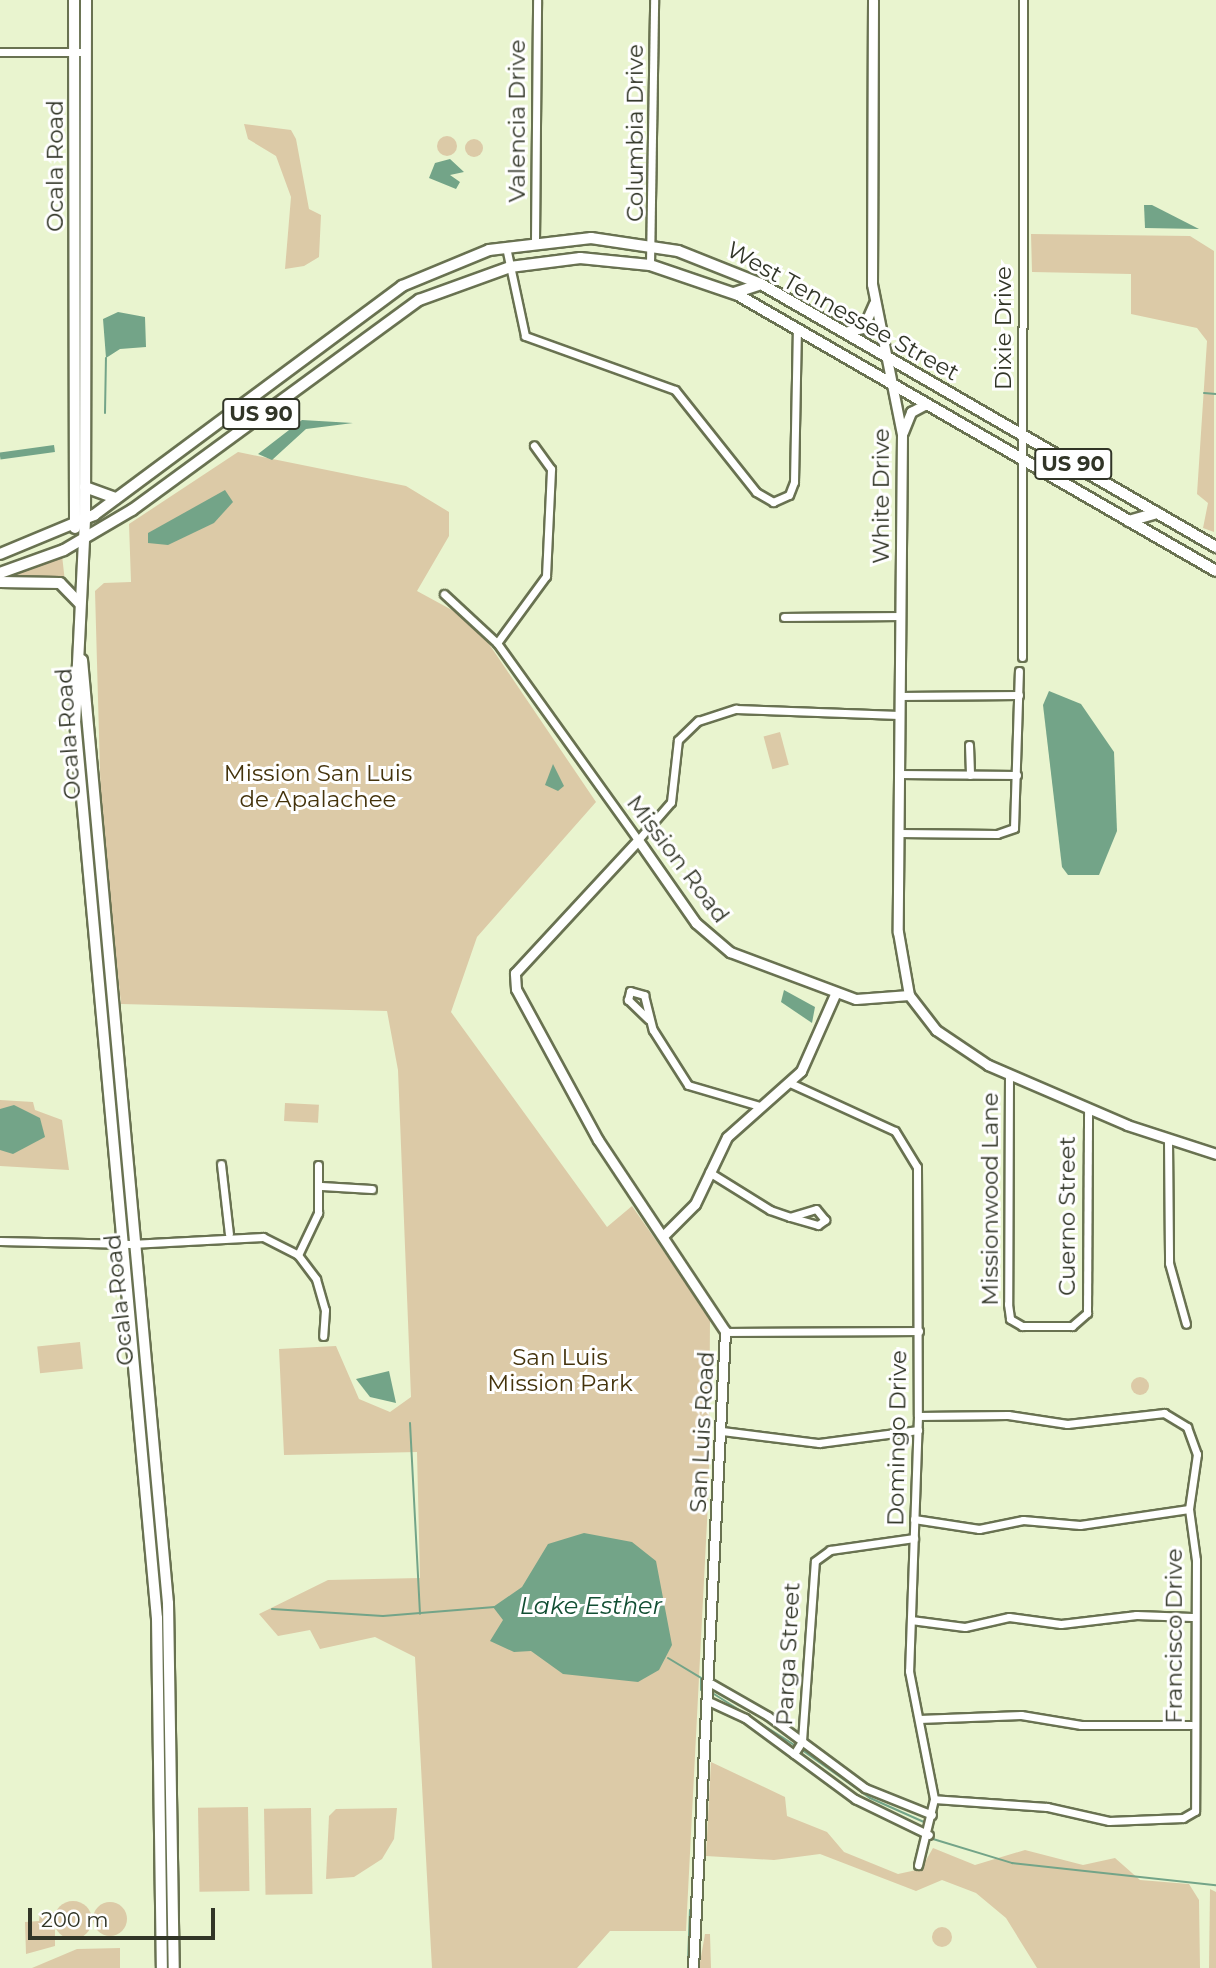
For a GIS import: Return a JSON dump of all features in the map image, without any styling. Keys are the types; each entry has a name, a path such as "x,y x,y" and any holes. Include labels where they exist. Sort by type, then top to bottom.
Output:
{"main road":[{"name":"Ocala Road","path":"74,0 74,525 80,541"},
{"name":"Ocala Road","path":"86,0 85,520 80,541 80,676 76,739 119,1242 142,1449 158,1635 162,1730 162,1968"},
{"name":"West Tennessee Street","path":"0,554 85,520 349,323 421,277 506,247 535,241 591,238 653,246 761,284 1216,547"},
{"name":"West Tennessee Street","path":"0,573 80,541 214,449 360,339 412,304 510,267 580,258 650,265 734,293 1216,571"},
{"path":"412,304 421,277"},
{"path":"734,293 761,284"},
{"path":"349,323 360,339"},
{"path":"201,433 214,449"},
{"path":"85,487 116,498"},
{"path":"1129,520 1157,513"},
{"path":"0,582 60,583 80,604"},
{"name":"Ocala Road","path":"80,676 88,738 131,1244 154,1449 170,1641 174,1968"},
{"path":"76,739 88,738"},
{"path":"92,941 104,939"},
{"path":"111,1145 123,1146"},
{"path":"142,1449 154,1449"},
{"path":"152,1556 163,1549"},
{"path":"152,1556 164,1560"},
{"path":"158,1635 170,1641"},
{"path":"162,1730 173,1730"},
{"path":"162,1746 173,1746"},
{"path":"162,1956 174,1955"}],"street":[{"name":"Valencia Drive","path":"535,241 537,0"},
{"name":"Columbia Drive","path":"650,265 653,246 654,0"},
{"name":"White Drive","path":"873,0 875,301 895,386 902,434 898,833 900,960 909,995"},
{"name":"Dixie Drive","path":"1022,657 1023,0"},
{"path":"0,52 86,52"},
{"path":"506,247 525,336 675,390 756,492 773,502 789,495 794,482 797,330"},
{"path":"844,332 863,328 875,301"},
{"path":"902,434 911,412 926,404"},
{"path":"74,436 85,437"},
{"path":"497,643 545,576 551,469 534,446"},
{"name":"Mission Road","path":"444,594 497,643 638,840 719,945 836,992 872,1002 909,995"},
{"path":"784,617 899,616"},
{"path":"898,833 998,834 1014,828 1019,671"},
{"path":"899,696 1019,695"},
{"path":"638,840 671,802 678,740 698,721 736,709 899,715"},
{"path":"969,746 970,775"},
{"path":"899,775 1017,775"},
{"name":"San Luis Road","path":"638,840 518,967 514,983 598,1140 666,1234 725,1332 693,1968"},
{"path":"666,1234 695,1204 727,1137 790,1083 815,1052 836,992"},
{"path":"909,995 952,1043 1009,1074 1168,1140 1216,1154"},
{"path":"648,1019 688,1085 760,1106"},
{"name":"Missionwood Lane","path":"1009,1074 1012,1322 1072,1326 1082,1321"},
{"name":"Domingo Drive","path":"790,1083 884,1124 910,1146 919,1183 918,1430 909,1671 934,1799 929,1835 918,1865"},
{"name":"Cuerno Street","path":"1082,1321 1088,1109"},
{"path":"1168,1140 1169,1263 1186,1324"},
{"path":"221,1164 229,1234"},
{"path":"298,1255 314,1226 321,1186 318,1165"},
{"path":"709,1172 790,1217"},
{"path":"321,1186 372,1189"},
{"path":"0,1241 131,1244 229,1234 263,1237 298,1255 323,1298 323,1336"},
{"path":"725,1332 919,1331"},
{"name":"Francisco Drive","path":"918,1416 1008,1415 1068,1424 1164,1413 1183,1423 1197,1454 1189,1509 1196,1560 1192,1617 1197,1665 1191,1725 1195,1811 1183,1818 1109,1821 1047,1807 934,1799"},
{"path":"722,1431 819,1443 918,1430"},
{"path":"914,1519 979,1529 1023,1520 1080,1525 1189,1509"},
{"name":"Parga Street","path":"794,1754 802,1741 811,1579 819,1556 915,1538"},
{"path":"911,1619 965,1627 1009,1617 1061,1625 1136,1615 1192,1617"},
{"path":"707,1681 802,1741 865,1788 932,1815"},
{"path":"706,1700 745,1718 855,1799 929,1835"},
{"path":"919,1719 1021,1715 1081,1725 1191,1725"}],"green space":[{"path":"244,124 291,130 296,139 309,209 321,215 319,257 304,266 285,269 291,197 276,156 248,139"},
{"path":"447,136 454,139 457,146 454,153 447,156 440,153 437,146 440,139"},
{"path":"474,139 480,142 483,148 480,154 474,157 468,154 465,148 468,142"},
{"path":"1031,234 1190,236 1214,251 1214,532 1203,528 1208,503 1197,494 1207,341 1197,328 1131,314 1131,274 1032,272"},
{"path":"238,452 406,486 449,512 449,536 417,591 463,616 487,641 596,802 477,937 451,1012 607,1227 632,1206 710,1318 709,1483 686,1931 610,1931 577,1968 432,1968 415,1657 375,1637 320,1649 310,1630 278,1636 259,1614 328,1580 420,1578 417,1452 284,1455 279,1349 336,1346 359,1399 390,1412 411,1397 398,1070 387,1011 121,1004 101,807 95,591 104,583 131,582 129,524"},
{"path":"62,555 65,582 5,578 43,564"},
{"path":"780,732 789,765 772,769 764,736"},
{"path":"0,1100 33,1102 35,1110 62,1120 69,1170 0,1166"},
{"path":"285,1103 319,1105 318,1123 284,1121"},
{"path":"80,1342 83,1369 40,1373 37,1346"},
{"path":"1140,1377 1146,1380 1149,1386 1146,1392 1140,1395 1134,1392 1131,1386 1134,1380"},
{"path":"711,1762 785,1797 787,1816 827,1832 844,1852 898,1874 921,1869 933,1848 975,1865 1025,1850 1083,1865 1115,1858 1140,1880 1189,1884 1199,1900 1200,1968 1037,1968 1006,1918 976,1893 942,1880 916,1891 820,1854 774,1860 706,1856"},
{"path":"248,1807 249,1891 199,1892 198,1808"},
{"path":"311,1808 313,1894 266,1895 264,1809"},
{"path":"397,1808 394,1839 382,1859 354,1877 326,1879 329,1816 336,1809"},
{"path":"1210,1889 1216,1892 1216,1968 1209,1968"},
{"path":"73,1901 86,1907 92,1920 86,1933 73,1939 60,1933 54,1920 60,1907"},
{"path":"110,1902 122,1907 127,1919 122,1931 110,1936 98,1931 93,1919 98,1907"},
{"path":"40,1912 55,1912 55,1946 26,1954 25,1922 39,1921"},
{"path":"942,1927 949,1930 952,1937 949,1944 942,1947 935,1944 932,1937 935,1930"},
{"path":"705,1934 710,1934 711,1968 699,1968"},
{"path":"120,1948 120,1968 32,1968 77,1949"}],"water":[{"path":"450,159 464,172 450,175 460,182 456,189 429,178 435,163"},
{"path":"1144,205 1152,205 1199,229 1145,228"},
{"path":"118,312 145,317 146,347 120,349 106,358 103,319"},
{"path":"302,420 353,423 306,429 272,460 258,454"},
{"path":"54,445 55,452 1,460 0,453"},
{"path":"225,490 233,502 214,523 168,545 148,543 148,533"},
{"path":"1049,691 1081,704 1114,752 1117,831 1099,875 1068,875 1062,867 1043,705"},
{"path":"553,764 564,786 558,791 545,785"},
{"path":"784,990 815,1007 812,1023 781,1002"},
{"path":"14,1105 40,1118 45,1137 13,1154 0,1150 0,1109"},
{"path":"389,1371 396,1403 370,1397 356,1379"},
{"name":"Lake Esther","path":"584,1533 632,1542 656,1561 672,1645 659,1670 638,1682 563,1674 531,1651 514,1652 490,1641 503,1620 493,1607 522,1587 548,1544"}],"waterway":[{"path":"105,413 106,358"},
{"path":"1204,393 1216,394"},
{"path":"410,1423 420,1614"},
{"path":"272,1609 383,1616 495,1607"},
{"path":"668,1658 701,1678 701,1690"},
{"path":"714,1694 796,1746"},
{"path":"802,1750 870,1798 924,1822"},
{"path":"933,1839 1012,1863 1216,1885"},
{"path":"688,1961 690,1910"}],"park label":[{"name":"Mission San Luis de Apalachee","path":"318,786"},
{"name":"San Luis Mission Park","path":"560,1370"}]}
